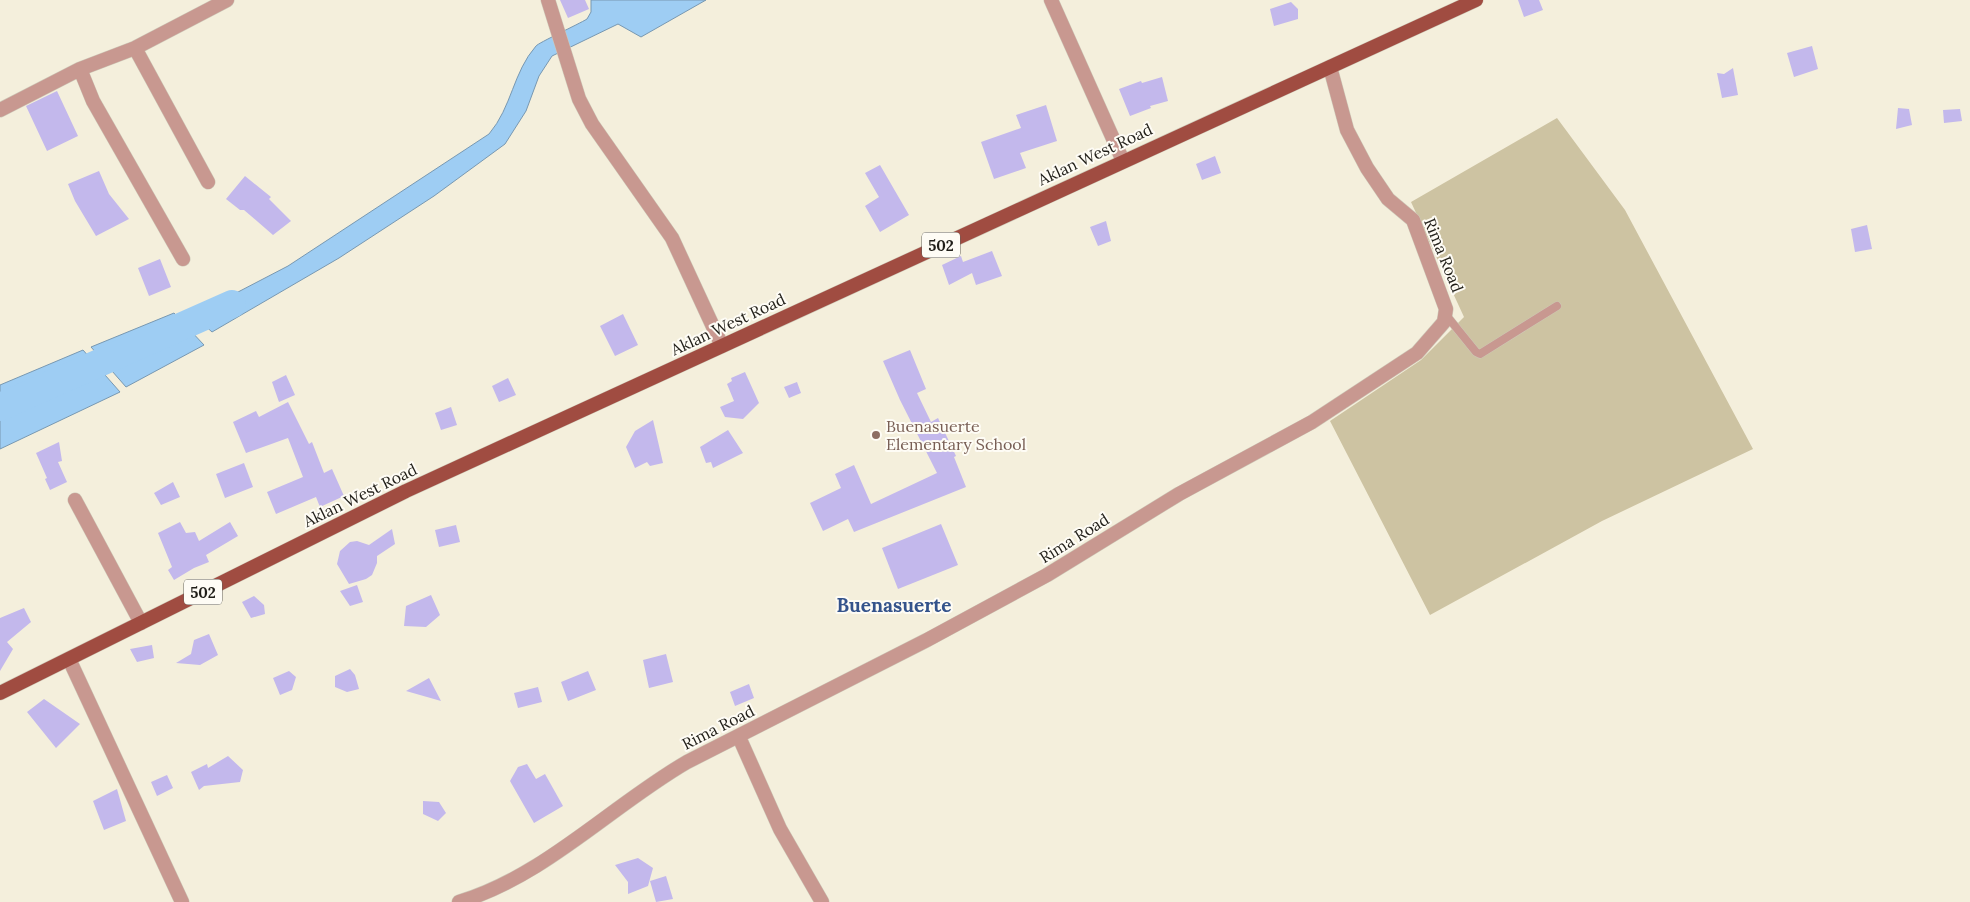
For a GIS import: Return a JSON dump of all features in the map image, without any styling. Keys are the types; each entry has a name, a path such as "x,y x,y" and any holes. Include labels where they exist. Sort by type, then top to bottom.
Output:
{"main road":[{"name":"Aklan West Road","path":"0,693 406,491 1476,0"}],"street":[{"path":"0,110 80,69 135,48 227,0"},
{"path":"548,0 579,99 592,124 672,238 722,346"},
{"path":"1051,0 1122,161"},
{"path":"135,48 208,182"},
{"name":"Rima Road","path":"459,902 522,874 565,847 655,780 687,762 739,737 1047,575 1179,494 1312,422 1417,353 1444,322 1446,309 1413,220 1388,199 1367,168 1347,130 1330,67"},
{"path":"80,69 93,101 183,259"},
{"path":"75,500 141,623"},
{"path":"69,659 182,902"},
{"path":"739,737 780,829 822,902"}],"lane":[{"path":"1446,315 1476,352 1480,354 1557,306"}],"shaded area":[{"path":"1557,118 1625,210 1753,449 1602,521 1430,615 1330,421 1421,360 1464,317 1411,202"}],"water":[{"path":"591,0 706,0 641,37 618,24 552,56 539,76 526,111 505,144 434,196 339,258 212,332 190,312 238,292 288,266 489,134 503,113 528,56 536,46 587,19 591,12"},
{"path":"174,313 204,345 126,387 91,347"},
{"path":"83,350 120,392 0,449 0,385"}],"building":[{"path":"560,0 585,0 589,9 568,18"},
{"path":"1518,0 1539,0 1543,10 1524,17"},
{"path":"1291,2 1298,9 1298,19 1274,26 1270,9"},
{"path":"1812,46 1818,69 1794,77 1787,53"},
{"path":"1733,68 1738,95 1722,98 1717,73 1724,74"},
{"path":"1162,77 1168,101 1150,106 1151,108 1130,116 1119,89 1141,81 1142,83"},
{"path":"57,91 78,136 47,151 26,106"},
{"path":"1046,105 1057,141 1020,153 1026,168 994,179 981,142 1021,128 1016,115"},
{"path":"1898,108 1909,109 1912,125 1896,129"},
{"path":"1960,109 1962,121 1944,123 1943,110"},
{"path":"1215,156 1221,173 1202,180 1196,164"},
{"path":"880,165 909,215 880,232 865,206 879,197 865,173"},
{"path":"99,171 109,194 129,219 96,236 75,201 68,184"},
{"path":"245,176 271,197 269,199 291,221 273,235 244,210 240,210 226,199"},
{"path":"1106,221 1111,241 1098,246 1090,227"},
{"path":"1867,225 1872,249 1855,252 1851,229"},
{"path":"992,251 1002,276 976,285 972,273 949,285 942,265 961,256 963,262"},
{"path":"160,259 171,287 149,296 138,268"},
{"path":"623,314 638,345 615,356 600,326"},
{"path":"910,350 926,389 917,393 931,422 938,418 956,456 954,457 966,487 854,532 848,519 823,531 810,503 841,488 835,474 854,465 871,504 937,473 900,400 883,361"},
{"path":"745,372 759,403 743,419 725,417 720,407 734,401 727,384 732,381 731,378"},
{"path":"286,375 295,395 279,402 272,382"},
{"path":"508,378 516,395 499,402 492,386"},
{"path":"797,382 801,393 789,398 784,387"},
{"path":"288,402 309,444 312,442 324,473 332,469 344,496 320,507 316,497 276,514 267,492 303,477 288,438 246,453 233,422 256,411 259,417"},
{"path":"451,407 457,425 441,430 435,413"},
{"path":"653,420 663,463 650,466 647,462 635,468 626,447 635,431"},
{"path":"728,430 743,453 713,468 711,462 706,463 700,447"},
{"path":"59,442 62,461 58,462 67,482 50,490 36,453"},
{"path":"244,463 253,487 225,498 216,474"},
{"path":"173,482 180,497 161,505 154,493"},
{"path":"180,522 186,533 195,532 199,541 230,522 238,536 206,555 209,562 194,568 174,580 168,570 172,567 158,533"},
{"path":"941,524 958,565 898,589 882,548"},
{"path":"456,525 460,542 439,547 435,530"},
{"path":"392,529 395,544 377,556 377,563 372,575 366,579 349,584 337,564 340,551 350,542 357,541 369,545"},
{"path":"357,585 363,602 350,606 340,591"},
{"path":"431,595 440,615 426,627 404,626 406,606"},
{"path":"254,596 264,605 265,614 251,618 242,602"},
{"path":"24,608 31,622 7,642 13,649 0,671 0,618"},
{"path":"209,634 218,655 200,665 176,663 191,654 194,640"},
{"path":"152,645 154,658 137,662 130,649"},
{"path":"666,654 673,682 649,688 643,660"},
{"path":"350,669 355,675 359,689 347,692 335,687 335,676"},
{"path":"289,671 296,677 292,690 280,695 273,678"},
{"path":"588,671 596,690 568,701 561,682"},
{"path":"429,678 441,701 406,691"},
{"path":"749,684 754,698 735,706 730,692"},
{"path":"538,687 542,702 518,708 514,693"},
{"path":"44,699 80,724 56,748 27,712"},
{"path":"228,756 243,770 240,782 204,786 199,790 191,772 207,764 208,768"},
{"path":"527,764 536,779 545,774 563,806 534,823 510,781 518,767"},
{"path":"167,775 173,788 157,796 151,782"},
{"path":"117,789 126,821 104,830 93,801"},
{"path":"423,801 439,802 446,813 438,821 423,814"},
{"path":"638,858 653,868 648,886 628,894 628,882 615,865"},
{"path":"666,876 673,899 656,902 650,881"}],"waterway":[{"path":"0,407 232,304"}],"place":[{"name":"Buenasuerte Elementary School","path":"876,435"}],"district":[{"name":"Buenasuerte","path":"894,605"}]}
